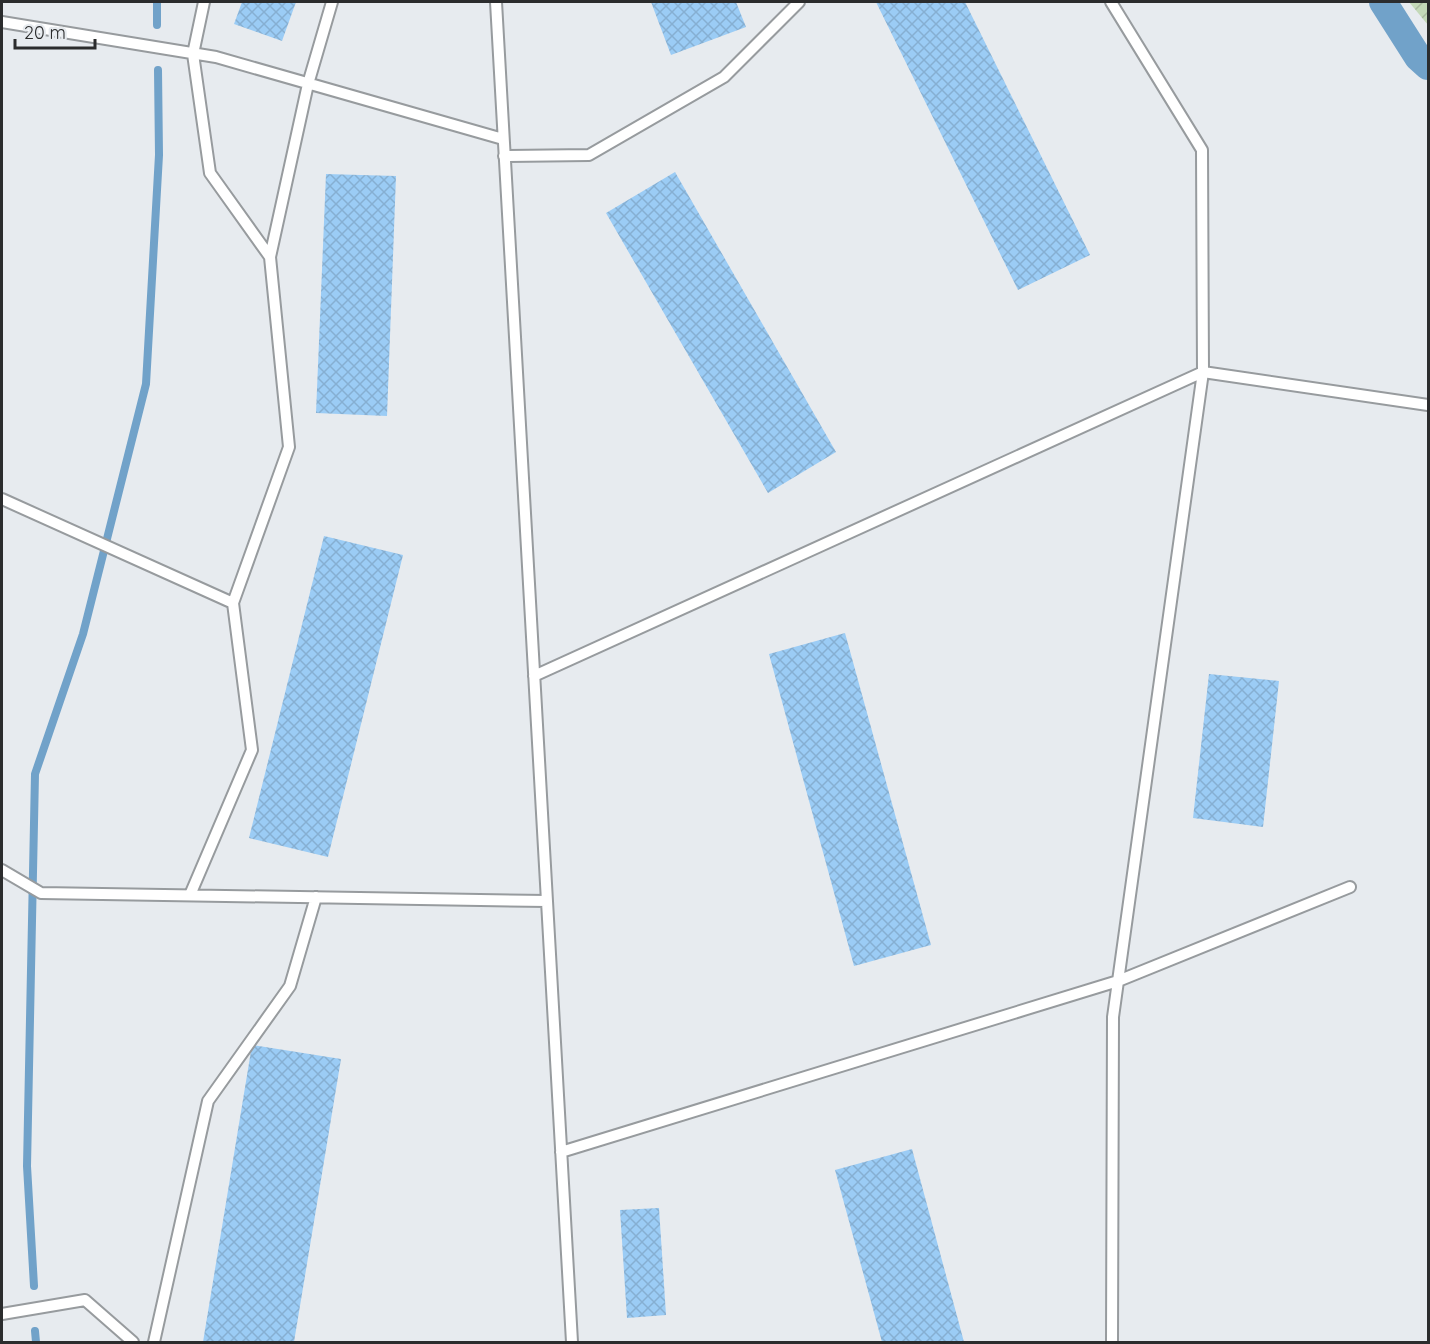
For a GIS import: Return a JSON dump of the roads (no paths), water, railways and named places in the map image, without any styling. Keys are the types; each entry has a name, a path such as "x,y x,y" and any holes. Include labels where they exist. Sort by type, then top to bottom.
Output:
{"lane":[{"path":"204,2 194,54 210,173 270,257"},
{"path":"190,895 252,750 233,603 289,447 270,257 308,84 332,2"},
{"path":"496,2 572,1342"},
{"path":"504,156 589,155 724,77 799,2"},
{"path":"1111,2 1202,150 1203,372 1113,1017 1112,1342"},
{"path":"2,22 216,57 503,139"},
{"path":"534,676 1203,372 1428,405"},
{"path":"2,499 233,603"},
{"path":"2,870 41,893 547,901"},
{"path":"561,1152 1118,981 1350,887"},
{"path":"154,1342 208,1101 290,986 316,897"},
{"path":"2,1314 85,1300 133,1342"}],"waterway":[{"path":"157,2 157,25"},
{"path":"1383,2 1418,57 1428,66"},
{"path":"34,1286 27,1166 35,774 83,634 146,384 159,155 158,70"},
{"path":"35,1331 36,1342"}]}
